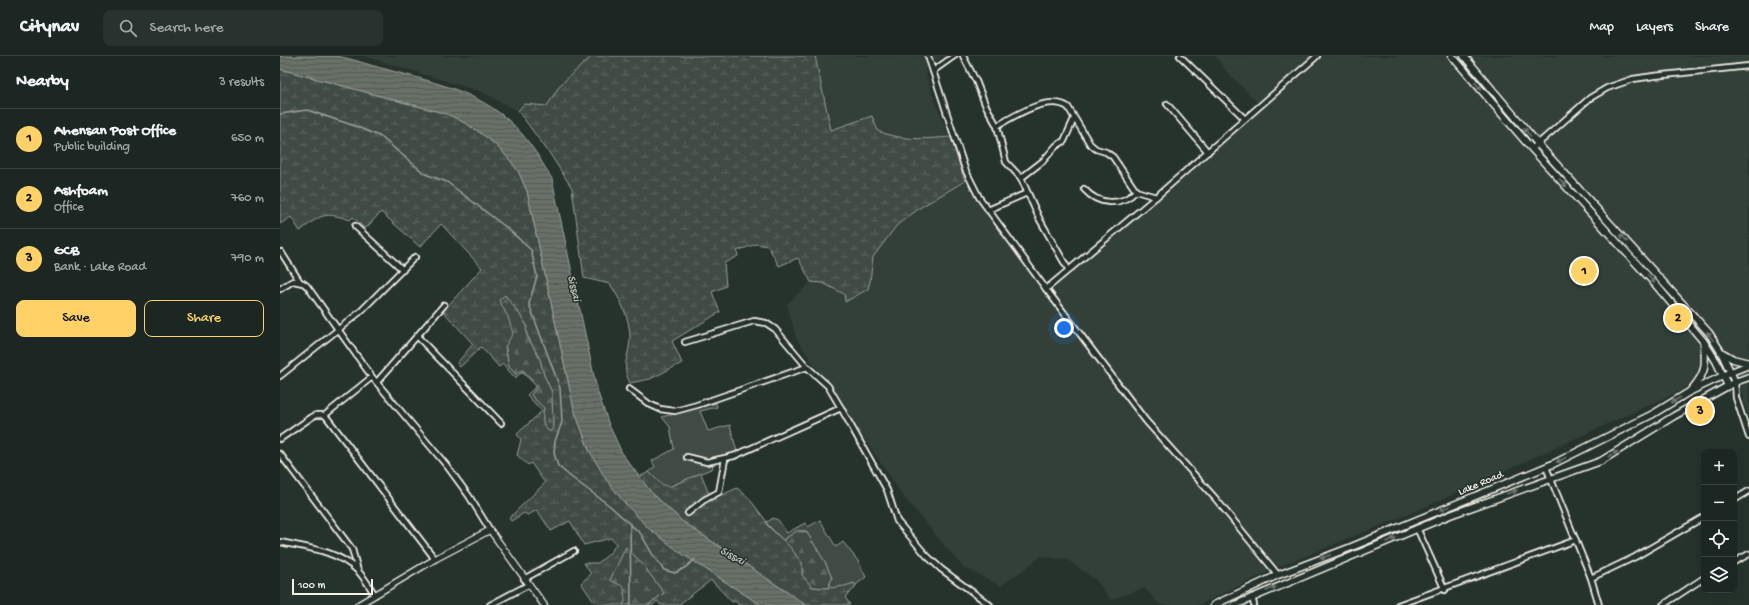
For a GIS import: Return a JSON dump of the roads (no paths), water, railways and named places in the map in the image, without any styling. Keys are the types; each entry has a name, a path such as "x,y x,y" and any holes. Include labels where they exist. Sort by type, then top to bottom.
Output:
{"main road":[{"path":"1452,56 1532,149 1656,285 1704,342 1724,375 1728,386"},
{"path":"1464,56 1538,144 1709,333 1721,352 1735,382"},
{"path":"1689,392 1704,373 1706,365 1704,342"},
{"path":"1721,352 1733,359 1749,364"},
{"name":"Lake Road","path":"1214,605 1278,575 1349,548 1546,467 1654,414 1689,392 1749,364"},
{"name":"Lake Road","path":"1235,605 1352,557 1417,528 1601,461 1674,416 1735,382 1749,377"}],"street":[{"path":"928,56 965,169 979,197 1046,289 1146,421 1215,498 1278,575"},
{"path":"933,71 954,56"},
{"path":"963,56 997,126 1006,162 1021,178 1040,220 1068,270"},
{"path":"1180,56 1245,119"},
{"path":"1046,289 1156,197 1317,56"},
{"path":"1532,149 1590,98 1607,88 1633,79 1749,66"},
{"path":"997,126 1017,114 1052,102 1062,103 1068,107 1090,144 1096,149 1106,152 1113,157 1136,191 1156,197"},
{"path":"1167,104 1208,152"},
{"path":"1021,178 1043,161 1056,146 1064,141 1074,119"},
{"path":"1084,189 1090,196 1106,203 1126,199 1136,191"},
{"path":"988,210 1027,193"},
{"path":"355,226 403,270"},
{"path":"281,252 300,282"},
{"path":"280,376 338,330 376,297 415,257"},
{"path":"280,289 293,281 300,282 307,286 372,377 447,466 469,496 490,530 528,585 544,605"},
{"path":"377,382 444,304"},
{"path":"685,342 754,322 766,323 775,329 807,367 828,386 887,490 898,521 926,555 941,569 990,605"},
{"path":"417,336 501,423"},
{"path":"630,389 649,404 660,409 675,411 697,405 807,367"},
{"path":"280,439 312,417 316,415 325,415 372,377"},
{"path":"1735,382 1736,398 1749,438"},
{"path":"1728,386 1736,398"},
{"path":"687,457 707,462 725,458 758,446 841,408"},
{"path":"325,415 435,559"},
{"path":"280,454 352,549 358,571"},
{"path":"688,512 704,500 719,492 725,458"},
{"path":"1546,467 1592,578 1599,605"},
{"path":"1737,498 1749,491"},
{"path":"1592,578 1635,557 1701,519"},
{"path":"1417,528 1445,590"},
{"path":"358,605 435,559 490,530"},
{"path":"1398,605 1445,590 1576,540"},
{"path":"280,542 333,555 342,559 358,571 375,596"},
{"path":"524,579 574,551"},
{"path":"1737,560 1749,554"},
{"path":"1663,605 1701,580"},
{"path":"493,604 528,585"},
{"path":"1252,597 1254,605"}],"water":[{"name":"Sissai","path":"280,56 341,57 449,87 479,100 507,119 521,132 552,179 597,390 609,425 623,455 651,492 683,522 806,605 761,605 681,553 648,528 623,501 605,478 589,450 574,409 527,191 518,171 504,153 477,130 447,114 280,69"}],"waterway":[{"path":"280,114 307,110 355,126 381,137 425,174 447,182 507,228 531,250 537,276 529,304 560,388 562,422 555,441 554,453 558,466 610,506 641,534 654,557 664,570 675,573 686,567 695,559"},
{"path":"630,524 630,605"}],"place":[{"name":"Ahensan Post Office","path":"1584,271"},
{"name":"Ashfoam","path":"1678,318"},
{"name":"GCB","path":"1700,411"}]}
